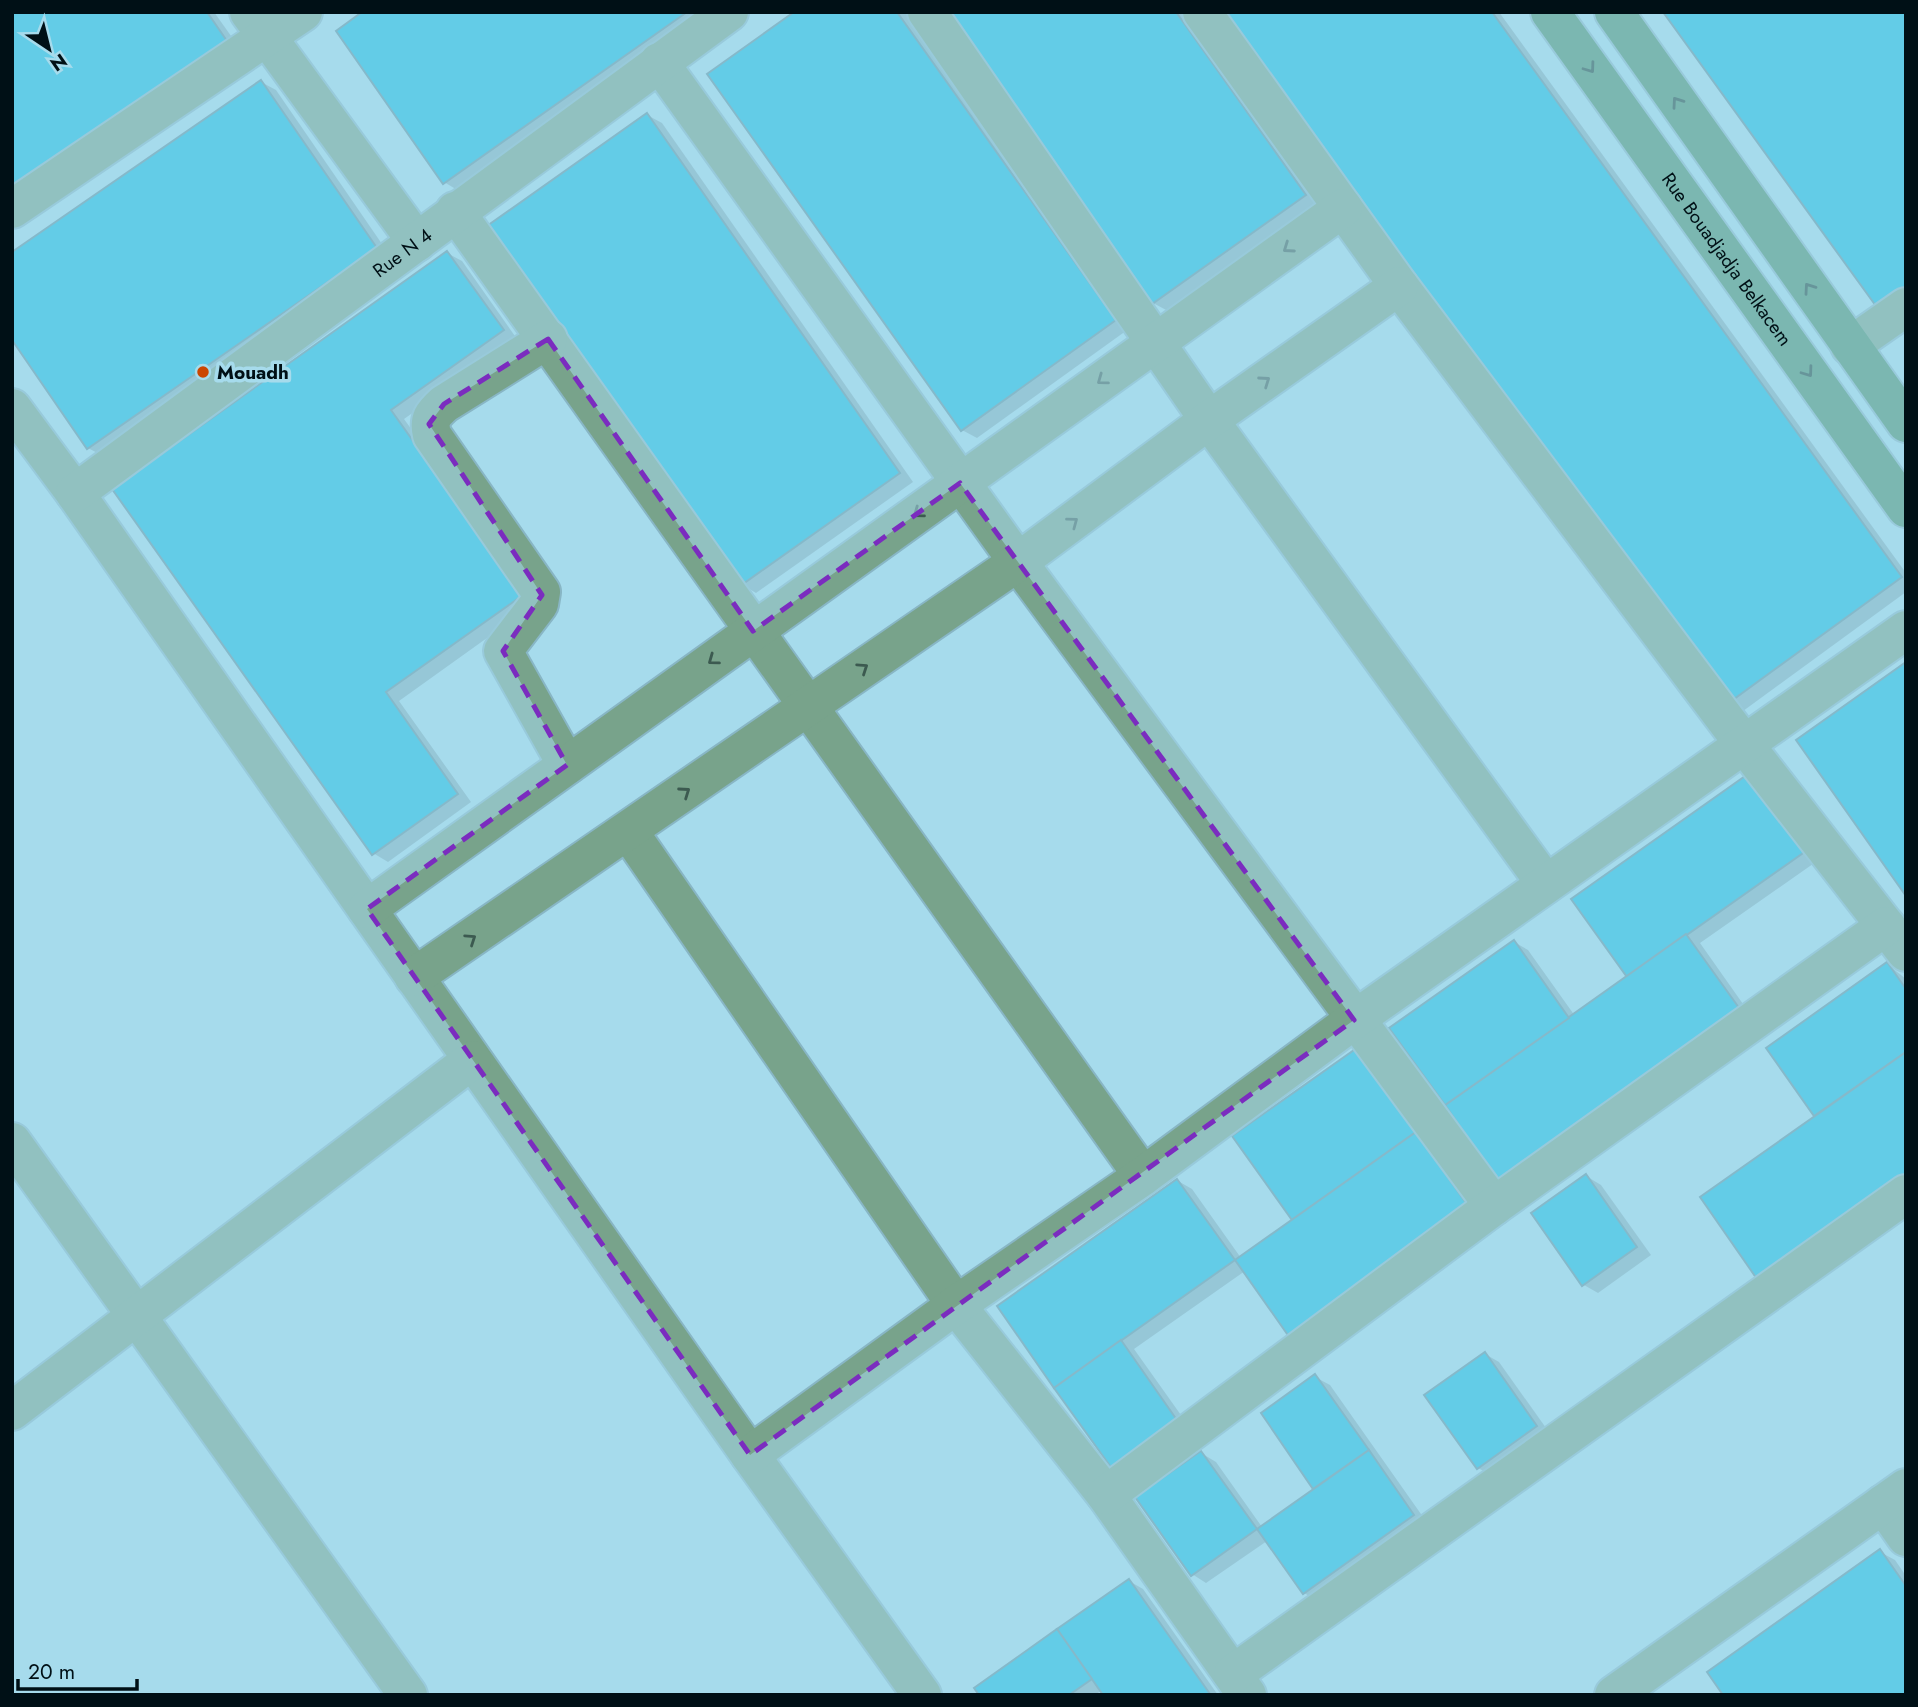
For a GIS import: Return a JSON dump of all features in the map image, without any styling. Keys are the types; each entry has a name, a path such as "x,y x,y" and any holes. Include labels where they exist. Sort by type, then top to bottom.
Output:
{"street":[{"path":"12,209 258,25 303,12"},
{"name":"Rue N 4","path":"75,493 729,12"},
{"path":"927,12 1209,420 1546,884"},
{"path":"1106,1495 1494,1206 1896,939 1744,744 1399,286 1202,12"},
{"name":"Rue Bouadjadja Belkacem","path":"1550,12 1906,508"},
{"path":"1614,12 1906,423"},
{"path":"258,25 417,242"},
{"path":"659,62 960,483 1354,1020 1494,1206"},
{"path":"367,909 1343,208"},
{"path":"456,211 1143,1176"},
{"path":"414,977 1018,562 1209,420 1399,286"},
{"path":"1850,346 1906,307"},
{"path":"548,340 444,404 433,414 429,424 432,435 541,592 539,604 503,651 567,765"},
{"path":"12,408 75,493 750,1455 922,1695"},
{"path":"750,1455 956,1305 1143,1176 1354,1020 1906,630"},
{"path":"629,831 956,1305 1106,1495 1240,1685 1906,1195"},
{"path":"12,1411 472,1060"},
{"path":"12,1142 408,1695"},
{"path":"1614,1695 1894,1496 1906,1537"}],"highlighted area":[{"path":"548,339 753,631 960,483 1354,1020 750,1455 367,909 567,765 503,651 542,595 429,424 444,404"}],"building":[{"path":"12,12 207,12 227,41 12,191"},
{"path":"362,12 687,12 443,184 336,31"},
{"path":"794,12 897,12 1116,320 961,431 707,74"},
{"path":"944,12 1176,12 1306,195 1152,304"},
{"path":"1219,12 1492,12 1902,577 1723,707"},
{"path":"1663,12 1906,12 1906,296 1881,313"},
{"path":"261,80 377,248 87,449 12,340 12,252"},
{"path":"647,113 900,473 740,586 487,226"},
{"path":"447,251 504,330 391,410 523,595 386,692 458,794 372,855 112,489"},
{"path":"1906,662 1906,896 1796,740"},
{"path":"1751,772 1806,851 1627,977 1571,899"},
{"path":"1686,934 1742,1012 1499,1183 1445,1105"},
{"path":"1514,940 1569,1018 1445,1105 1389,1028"},
{"path":"1887,962 1906,989 1906,1052 1814,1116 1766,1048"},
{"path":"1357,1048 1416,1132 1292,1220 1232,1136"},
{"path":"1906,1052 1906,1174 1757,1279 1700,1197"},
{"path":"1416,1132 1471,1210 1290,1338 1235,1260"},
{"path":"1586,1174 1637,1247 1582,1286 1531,1213"},
{"path":"1177,1179 1235,1260 1054,1388 997,1306"},
{"path":"1121,1340 1179,1423 1113,1470 1054,1388"},
{"path":"1485,1352 1537,1426 1477,1469 1424,1395"},
{"path":"1315,1374 1369,1450 1313,1489 1261,1413"},
{"path":"1369,1450 1414,1515 1303,1594 1257,1529"},
{"path":"1201,1451 1257,1529 1191,1576 1135,1497"},
{"path":"1880,1549 1906,1586 1906,1695 1723,1695 1707,1672"},
{"path":"1129,1579 1210,1694 1103,1695 1057,1629"},
{"path":"1057,1629 1092,1679 1069,1695 979,1695 974,1688"}],"place":[{"name":"Mouadh","path":"203,372"}]}
